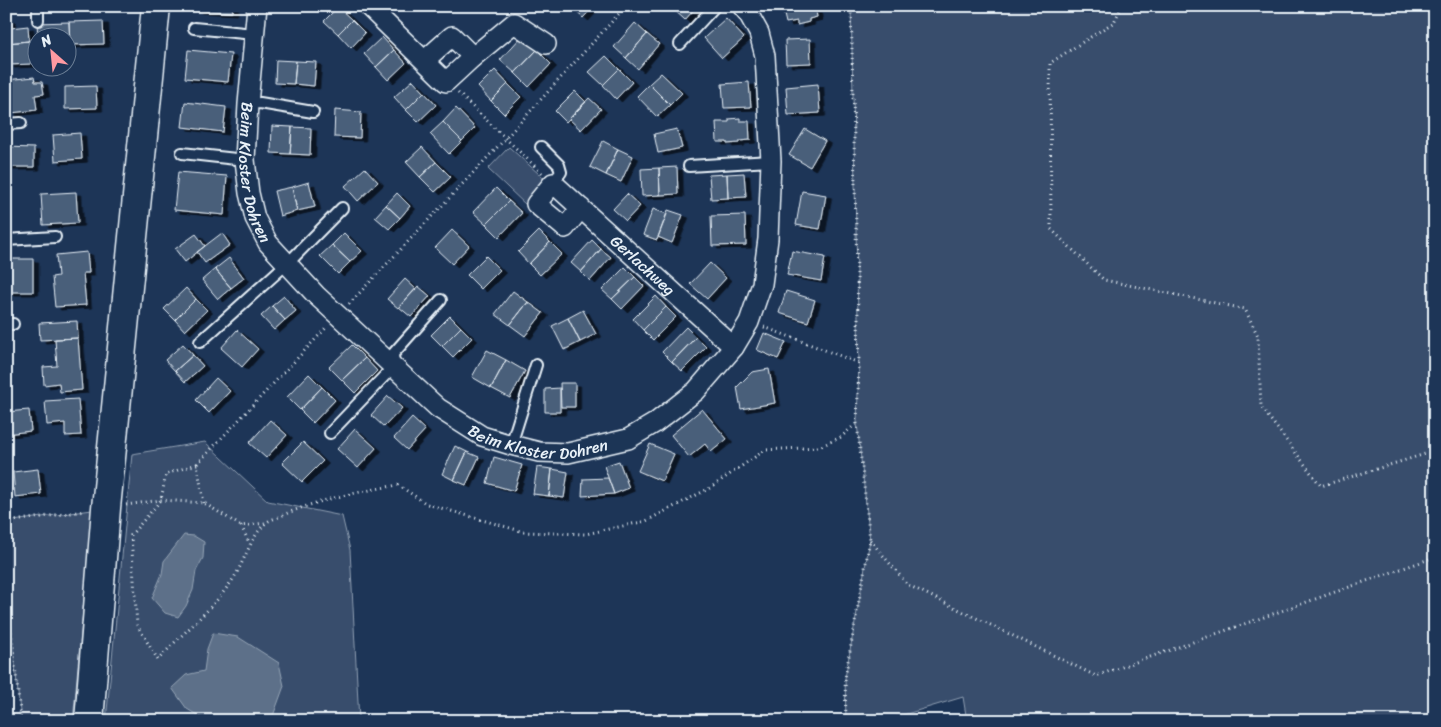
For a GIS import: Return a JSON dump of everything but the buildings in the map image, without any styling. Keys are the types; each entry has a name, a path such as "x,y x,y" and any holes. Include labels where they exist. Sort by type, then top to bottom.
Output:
{"street":[{"path":"89,721 106,508 156,6"},
{"name":"Beim Kloster Dohren","path":"257,6 245,160 249,193 255,218 268,243 338,316 438,408 482,436 511,446 539,452 568,453 628,439 655,423 696,391 734,347 749,322 762,284 768,239 770,161 765,56 759,34 742,6"},
{"path":"368,6 446,82 514,23 546,44"},
{"path":"425,60 452,36 473,57"},
{"path":"553,183 536,204 565,228 581,208"},
{"name":"Gerlachweg","path":"553,183 734,347"}],"lane":[{"path":"38,6 38,20"},
{"path":"680,44 715,6"},
{"path":"194,28 254,34"},
{"path":"248,104 260,103 313,112"},
{"path":"6,124 21,123"},
{"path":"541,147 559,165 561,172 553,183"},
{"path":"182,153 245,160"},
{"path":"688,166 770,161"},
{"path":"200,342 287,264 342,208"},
{"path":"6,240 55,237"},
{"path":"330,433 394,366 394,354 441,300"},
{"path":"511,446 536,365"}],"path":[{"path":"266,523 250,544 232,582 201,617 177,638 158,660 136,625 131,535 161,500 166,474 196,464 505,139 626,6"},
{"path":"846,721 845,678 870,540 857,423 859,363 851,6"},
{"path":"1122,6 1114,22 1050,63 1051,229 1104,280 1245,309 1258,336 1261,407 1321,486 1435,451"},
{"path":"446,82 553,183"},
{"path":"749,322 859,363"},
{"path":"241,526 266,523 305,506 337,497 398,485 427,504 524,532 586,534 646,521 710,488 765,450 819,447 841,437 857,423"},
{"path":"196,464 204,503"},
{"path":"6,522 161,500 204,503 241,526 250,544"},
{"path":"870,540 908,585 1096,676 1435,557"},
{"path":"6,582 21,721"}],"shaded area":[{"path":"851,6 1435,6 1435,721 967,721 963,697 883,721 846,721 845,678 870,540 857,423 859,363"},
{"path":"509,147 549,183 527,206 488,169"},
{"path":"205,442 268,501 342,516 350,550 359,721 106,721 132,454"},
{"path":"92,510 73,721 21,721 6,582 6,522"},
{"path":"184,535 194,536 204,542 203,558 196,571 193,590 186,606 178,617 165,613 152,598 162,574 164,561"},
{"path":"213,633 238,637 279,663 284,686 273,716 269,721 207,721 187,709 172,688 186,675 204,671 207,649"}]}
